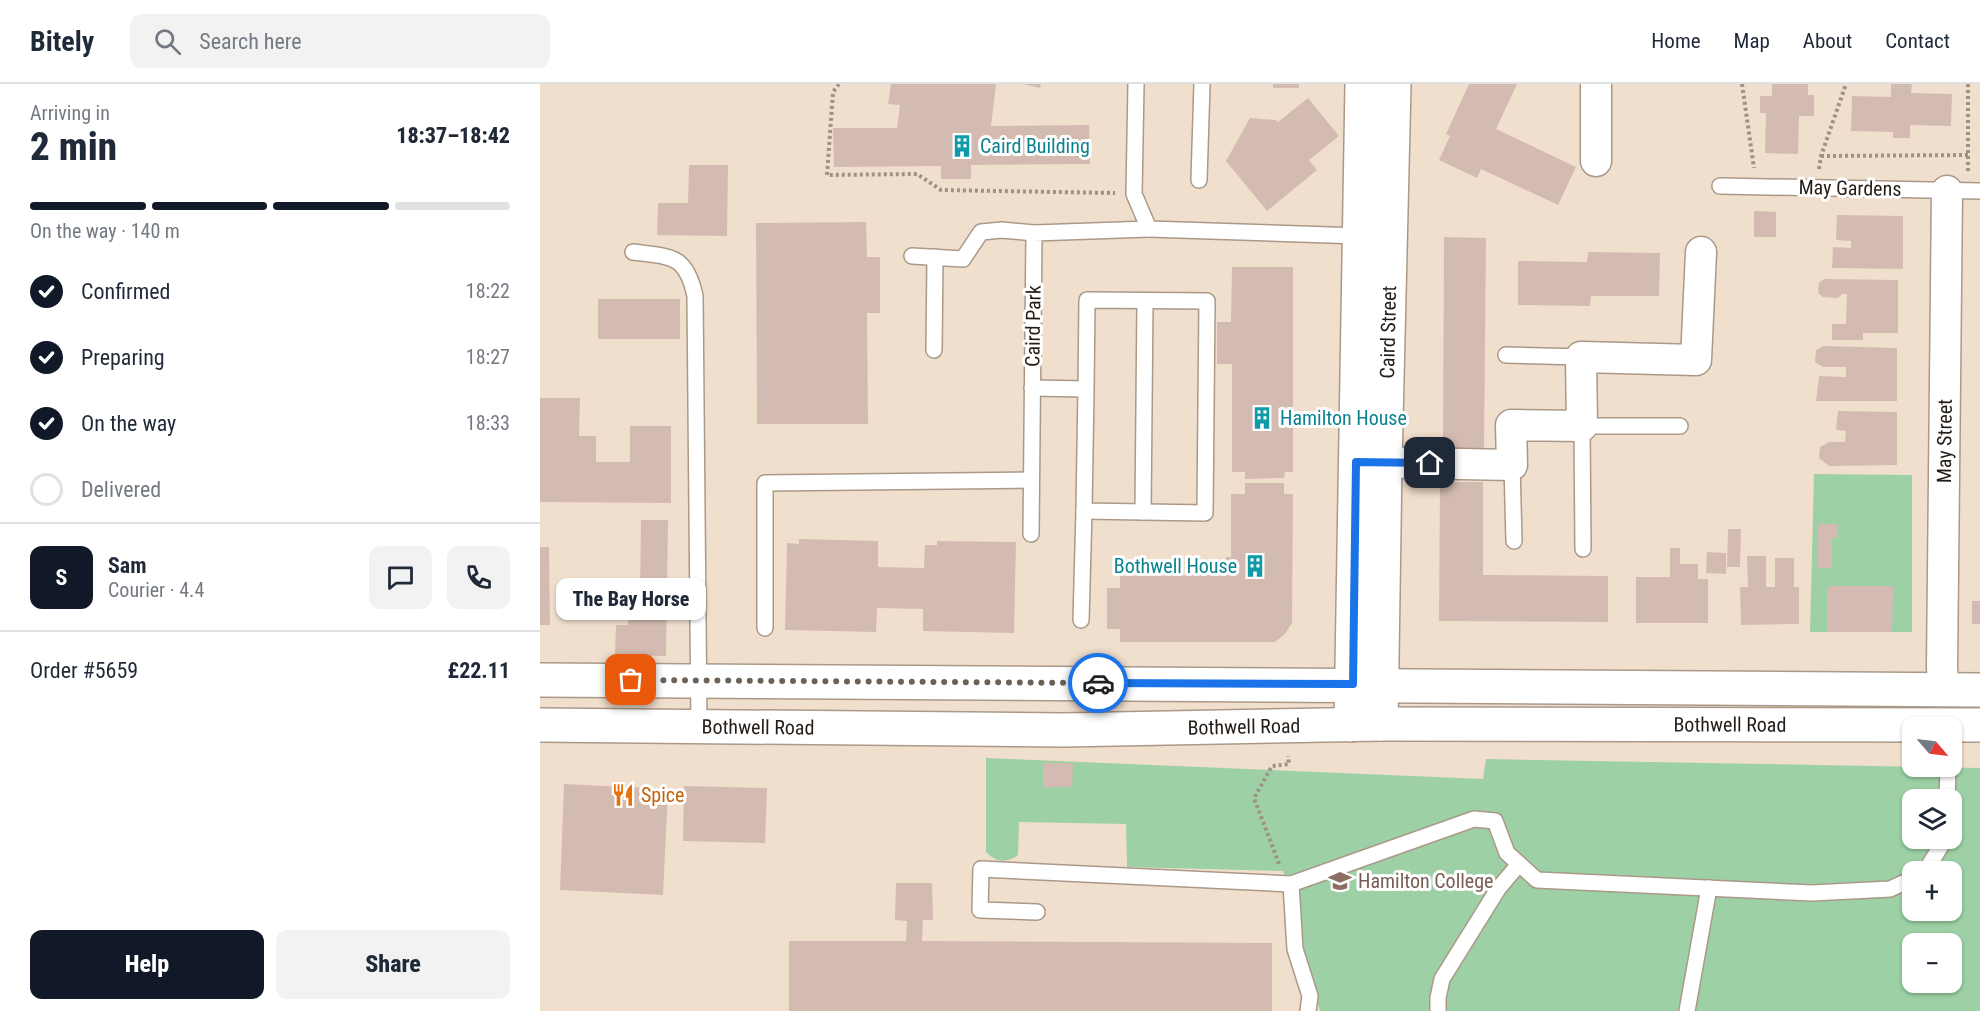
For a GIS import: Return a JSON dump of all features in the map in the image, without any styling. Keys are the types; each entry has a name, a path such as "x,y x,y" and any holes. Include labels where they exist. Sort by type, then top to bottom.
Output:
{"main road":[{"name":"Caird Street","path":"1362,84 1359,236 1370,462"},
{"name":"Caird Street","path":"1366,725 1370,462 1394,84"},
{"name":"Bothwell Road","path":"540,680 1980,690"},
{"path":"1944,691 1946,717"},
{"name":"Bothwell Road","path":"540,725 1063,730 1366,725 1902,726"},
{"name":"Bothwell Road","path":"1962,726 1980,725"}],"street":[{"path":"1596,84 1596,161"},
{"name":"May Street","path":"1944,691 1942,668 1947,191"},
{"path":"1370,462 1512,465 1511,425 1582,426 1581,357 1696,360 1701,252"}],"lane":[{"path":"1136,84 1134,194 1149,229"},
{"path":"1198,180 1202,84"},
{"name":"May Gardens","path":"1720,186 1980,191"},
{"path":"912,256 963,259 981,232 1002,230 1035,232 1149,229 1359,236"},
{"name":"Caird Park","path":"1031,534 1035,232"},
{"path":"633,252 664,256 682,264 691,277 694,296 699,726"},
{"path":"934,350 935,257"},
{"path":"1081,620 1087,300 1207,302 1204,513 1084,511"},
{"path":"1143,512 1145,301"},
{"path":"1506,355 1581,357"},
{"path":"1032,388 1086,389"},
{"path":"1583,549 1582,426 1680,426"},
{"path":"1512,465 1514,541"},
{"path":"765,628 765,483 1031,480"},
{"path":"1037,912 980,910 981,869 1289,884 1474,819 1495,821 1507,853 1537,880 1812,893 1890,889 1902,884"},
{"path":"1438,1011 1442,979 1498,889 1519,864"},
{"path":"1289,884 1295,950 1310,996 1308,1011"},
{"path":"1687,1011 1709,888"}],"path":[{"path":"839,84 833,92 827,175 917,174 941,190 1134,194"},
{"path":"1742,84 1756,186"},
{"path":"1817,188 1821,156 1846,84"},
{"path":"1947,191 1968,178 1968,84"},
{"path":"1821,156 1969,155"},
{"path":"1287,747 1290,764 1272,766 1254,798 1289,884"}],"green space":[{"path":"1814,474 1912,475 1912,632 1892,632 1892,586 1827,586 1827,632 1810,632"},
{"path":"986,758 1483,779 1486,759 1902,767 1902,777 1962,777 1962,768 1980,768 1980,1011 1320,1011 1308,973 1298,928 1296,900 1283,871 1127,867 1126,824 1019,822 1018,855 1002,861 986,852"}],"building":[{"name":"Caird Building","path":"891,84 996,84 991,126 1089,125 1090,164 971,165 971,179 941,179 941,166 834,167 833,128 897,128 900,105 888,104"},
{"path":"1023,84 1041,84 1040,88"},
{"path":"1273,84 1299,84 1299,88 1273,88"},
{"path":"1469,84 1517,84 1496,129 1576,167 1558,205 1481,169 1477,178 1439,160 1450,136 1446,134"},
{"path":"1772,84 1808,84 1808,95 1814,95 1814,116 1799,116 1798,154 1765,153 1766,113 1760,113 1760,96 1772,96"},
{"path":"1891,84 1912,84 1911,93 1952,94 1951,126 1910,125 1910,138 1893,138 1893,132 1851,131 1852,96 1891,97"},
{"path":"1308,98 1339,136 1309,160 1317,170 1267,211 1226,161 1250,118 1278,122"},
{"path":"689,165 728,165 727,236 657,235 658,203 688,203"},
{"path":"1754,211 1776,212 1776,237 1754,237"},
{"path":"1837,215 1903,216 1903,269 1832,268 1833,247 1851,248 1851,241 1836,240"},
{"path":"866,222 867,257 880,257 880,313 867,313 868,424 757,424 756,223"},
{"path":"1444,237 1486,238 1484,448 1443,448"},
{"path":"1588,252 1660,253 1659,296 1591,296 1590,306 1518,305 1518,261 1587,262"},
{"name":"Hamilton House","path":"1232,267 1293,267 1293,472 1285,472 1284,478 1245,479 1245,472 1232,472 1232,364 1217,364 1217,322 1231,322"},
{"path":"1824,279 1898,280 1898,333 1863,333 1863,340 1832,340 1832,324 1846,324 1847,294 1842,294 1838,298 1823,297 1818,293 1819,283"},
{"path":"598,299 680,299 680,339 598,339"},
{"path":"1823,346 1897,348 1897,401 1816,401 1819,376 1846,377 1846,367 1823,367 1815,362 1816,350"},
{"path":"540,398 580,398 579,436 596,436 596,462 630,462 630,426 671,426 671,503 540,502"},
{"path":"1838,411 1897,412 1897,465 1829,466 1819,458 1820,447 1829,442 1845,442 1846,431 1836,430"},
{"path":"1440,482 1483,482 1483,575 1608,576 1608,622 1439,621"},
{"name":"Bothwell House","path":"1245,483 1284,483 1284,494 1293,494 1292,623 1285,634 1275,642 1120,642 1120,629 1107,629 1107,588 1120,588 1120,576 1214,575 1212,573 1228,556 1231,558 1231,494 1245,494"},
{"path":"641,520 668,520 666,656 615,655 616,625 628,625 629,591 640,591"},
{"path":"1818,524 1838,524 1838,538 1832,538 1832,568 1817,568"},
{"path":"1728,529 1741,529 1740,567 1727,567"},
{"path":"799,539 878,541 878,567 924,568 925,545 937,545 937,541 1016,542 1014,633 923,631 923,609 877,608 876,632 785,630 787,543 799,544"},
{"path":"540,547 549,547 550,625 540,625"},
{"path":"1670,548 1680,548 1680,564 1698,564 1698,579 1708,579 1708,623 1636,623 1636,577 1670,577"},
{"path":"1707,552 1726,553 1726,574 1706,573"},
{"path":"1747,556 1766,556 1766,587 1775,587 1775,558 1794,558 1794,587 1799,587 1799,624 1741,625 1740,587 1748,587"},
{"path":"1827,586 1893,586 1892,632 1827,632"},
{"path":"1972,601 1980,601 1980,624 1972,624"},
{"path":"1043,763 1073,763 1072,787 1043,787"},
{"path":"564,784 668,789 663,895 560,890"},
{"path":"684,786 767,788 765,843 683,841"},
{"path":"896,883 932,883 933,920 923,920 922,941 1272,943 1272,1011 789,1011 789,941 906,941 907,921 895,920"}],"way so far":[{"path":"631,680 1098,683"}],"place":[{"name":"Caird Building","path":"962,146"},
{"name":"Hamilton House","path":"1262,418"},
{"name":"Bothwell House","path":"1255,566"},
{"name":"The Bay Horse","path":"631,680"},
{"name":"Spice","path":"623,795"},
{"name":"Hamilton College","path":"1340,881"}],"route":[{"path":"1098,683 1353,684 1356,462 1430,463"}]}
